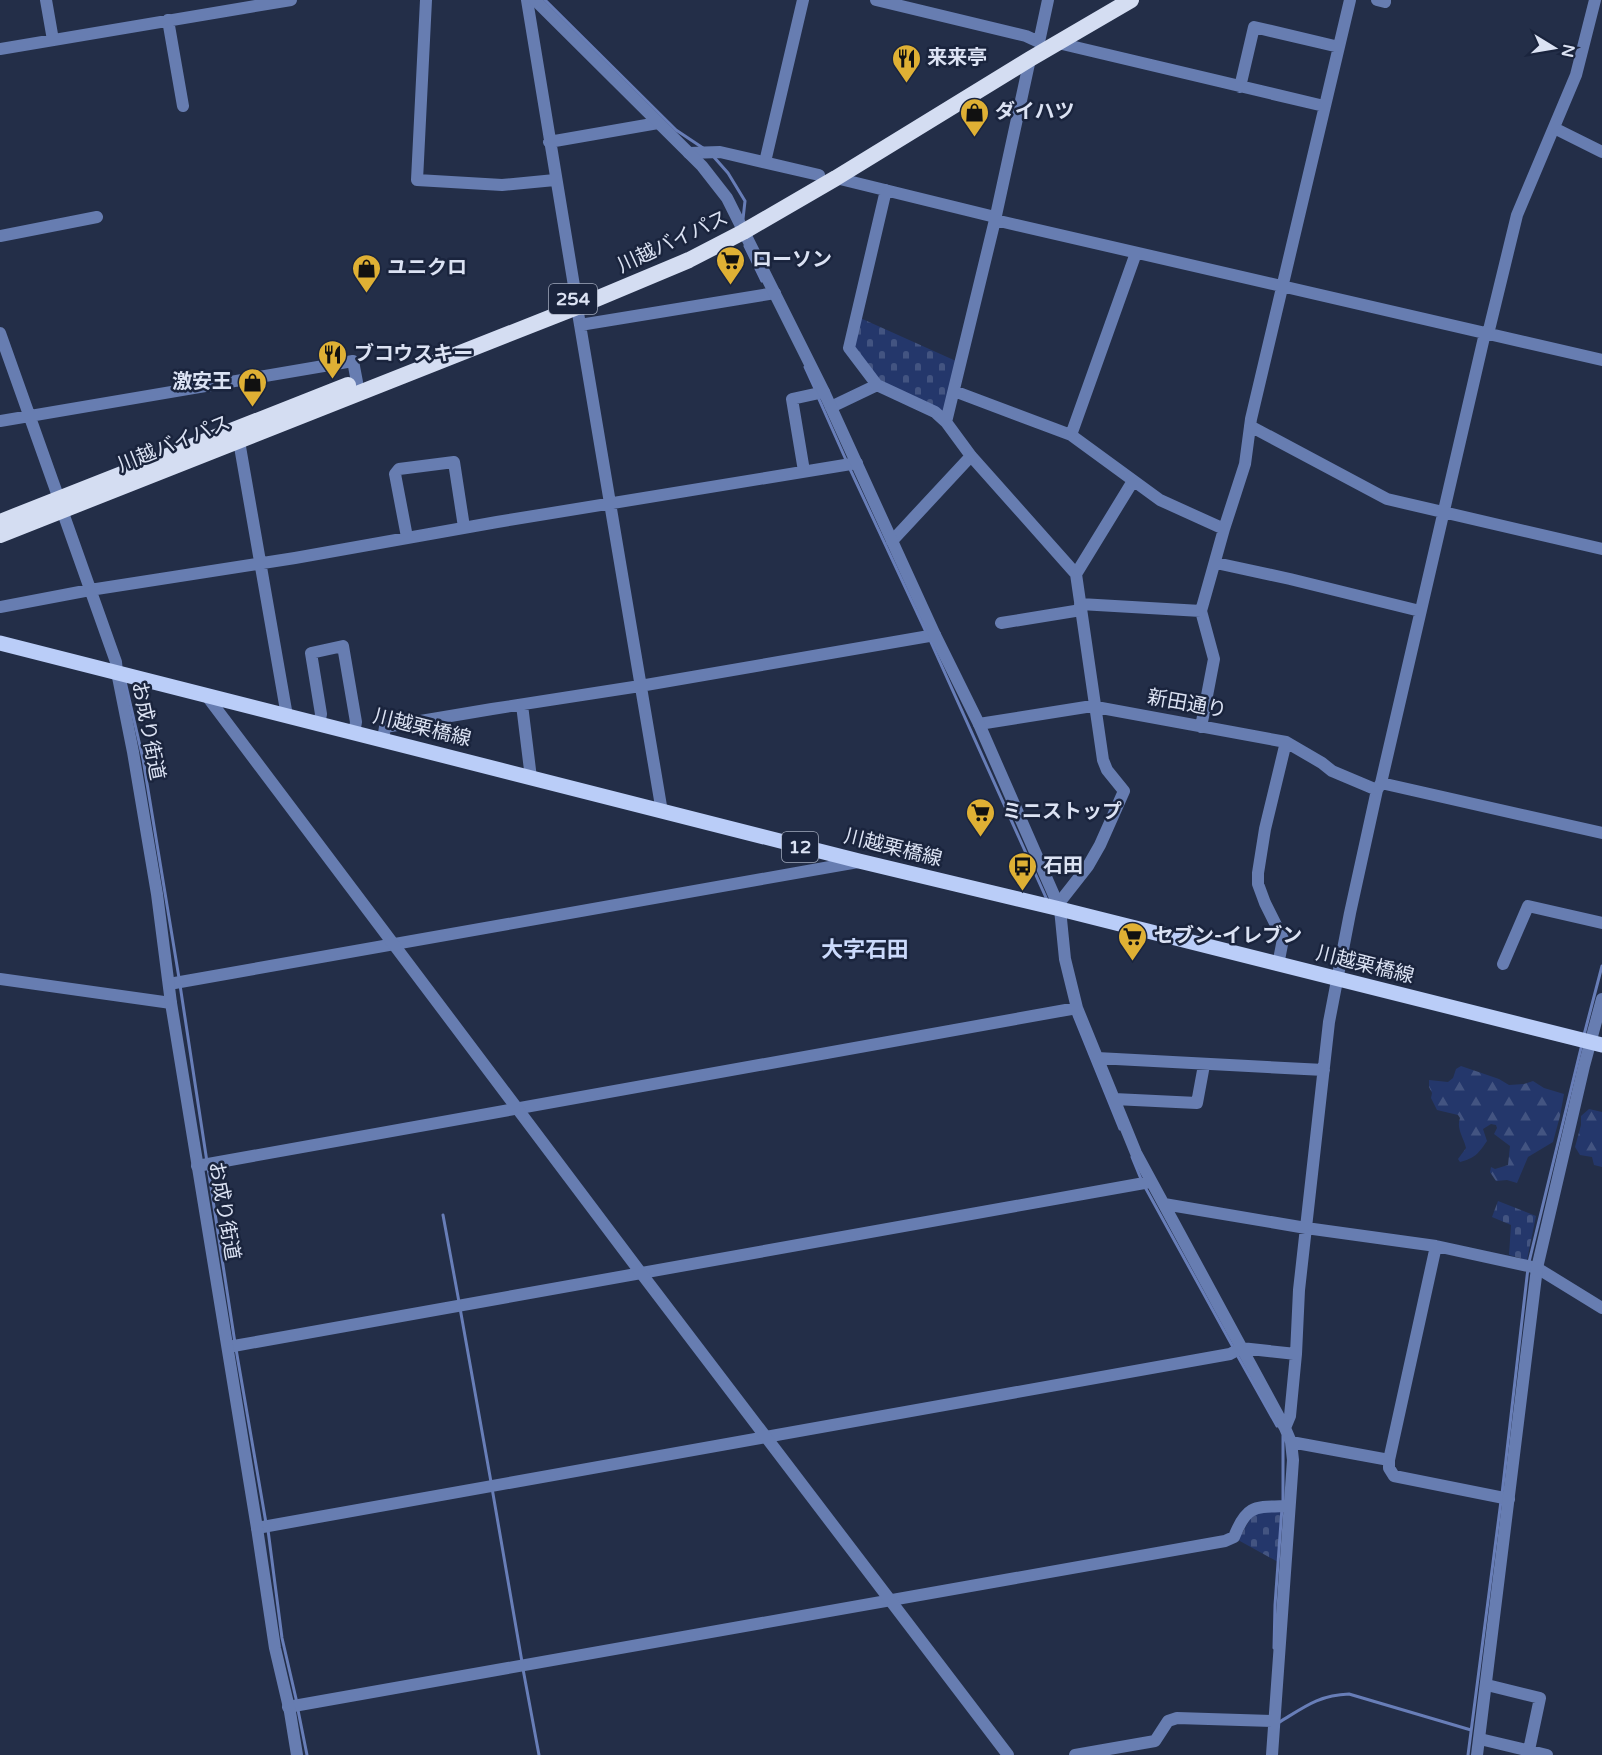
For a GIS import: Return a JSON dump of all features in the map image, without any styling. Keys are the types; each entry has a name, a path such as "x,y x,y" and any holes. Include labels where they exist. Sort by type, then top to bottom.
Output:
{"highway":[{"name":"川越バイパス","path":"828,176 1109,0"},
{"name":"川越バイパス","path":"0,522 61,505 239,441 577,302 683,251 741,227 1131,0"},
{"name":"川越バイパス","path":"0,535 61,505 357,382 577,302"}],"main road":[{"name":"川越栗橋線","path":"0,642 662,812 859,861 1059,906 1596,1044"}],"street":[{"path":"46,0 53,40"},
{"path":"0,49 291,0"},
{"path":"426,0 417,180 502,185 555,180"},
{"path":"527,0 555,180 662,812"},
{"path":"535,0 717,183 741,227 824,392 935,635 979,724 1059,906 1065,959 1077,1008 1136,1153 1291,1442 1293,1460 1272,1755"},
{"path":"765,162 803,0"},
{"path":"876,0 1026,36 1039,42 1048,0"},
{"path":"1201,727 1214,658 1201,611 1245,464 1250,426 1350,0"},
{"path":"1377,0 1385,2 1385,0"},
{"path":"1285,1428 1290,1416 1299,1290 1329,1022 1336,979 1443,512 1517,215 1576,75 1595,0"},
{"path":"168,20 183,106"},
{"path":"1240,87 1254,27 1339,47"},
{"path":"1058,43 1324,106"},
{"path":"946,422 995,219 1030,59"},
{"path":"549,142 658,123"},
{"path":"1554,128 1602,152"},
{"path":"689,153 720,152 828,176 1136,253 1602,360"},
{"path":"886,190 849,348 877,385 935,412 946,422 971,456 1076,574 1103,760 1107,770 1124,791 1100,845 1059,906"},
{"path":"0,236 97,218"},
{"path":"1071,435 1136,253"},
{"path":"580,325 775,292"},
{"name":"お成り街道","path":"0,333 116,662 157,894 171,1003 257,1528 274,1648 297,1755"},
{"path":"0,421 353,361 357,382"},
{"path":"831,407 877,385"},
{"path":"954,391 1071,435 1133,481 1179,510 1224,529"},
{"path":"804,471 792,399 824,392"},
{"path":"1250,426 1387,499 1602,549"},
{"path":"239,441 287,716"},
{"path":"892,541 971,456"},
{"path":"407,537 395,474 399,469 454,462 464,528"},
{"path":"0,607 90,590 295,558 407,537 857,463"},
{"path":"1076,574 1133,481"},
{"path":"1216,563 1420,611"},
{"path":"1001,623 1081,607 1201,611"},
{"path":"382,740 385,728 935,635"},
{"path":"319,724 321,714 310,653 343,646 356,722 354,733"},
{"path":"206,695 516,1108 1008,1755"},
{"path":"522,705 531,778"},
{"name":"新田通り","path":"979,724 1096,707 1286,742 1332,771 1379,786 1602,833"},
{"path":"1278,964 1283,939 1265,903 1258,884 1258,873 1265,829 1286,742"},
{"path":"169,984 859,861"},
{"path":"1503,963 1528,906 1602,923"},
{"path":"0,979 171,1003"},
{"path":"1478,1755 1537,1268 1596,1044 1602,999"},
{"path":"197,1166 1077,1008"},
{"path":"1097,1059 1324,1070"},
{"path":"1114,1099 1197,1103 1204,1065"},
{"path":"228,1347 1150,1182"},
{"path":"1164,1204 1306,1228 1436,1246 1537,1268 1602,1308"},
{"path":"1436,1246 1389,1468 1394,1476 1509,1499"},
{"path":"257,1528 1230,1354 1241,1348 1296,1354"},
{"path":"1291,1442 1389,1460"},
{"path":"288,1707 1225,1541 1234,1537 1240,1523 1250,1510 1257,1507 1288,1506"},
{"path":"1486,1685 1540,1698 1529,1750"},
{"path":"1150,1755 1155,1741 1168,1721 1177,1718 1274,1720"},
{"path":"1480,1739 1547,1755"},
{"path":"1075,1755 1155,1741"}],"green space":[{"path":"858,317 956,361 944,412 880,382 851,347"},
{"path":"1461,1066 1499,1079 1509,1085 1533,1081 1544,1088 1564,1094 1553,1142 1528,1157 1517,1183 1507,1180 1496,1181 1490,1172 1491,1167 1495,1169 1508,1165 1510,1146 1494,1134 1496,1125 1491,1124 1483,1129 1487,1141 1476,1155 1460,1162 1458,1159 1466,1148 1460,1130 1460,1118 1458,1115 1437,1110 1431,1098 1429,1080 1448,1082 1453,1078 1456,1069"},
{"path":"1589,1109 1602,1112 1602,1167 1594,1165 1592,1157 1580,1155 1575,1147 1581,1116"},
{"path":"1498,1201 1536,1216 1527,1260 1509,1255 1511,1225 1492,1217"},
{"path":"1255,1511 1281,1512 1278,1562 1238,1540"}],"waterway":[{"path":"545,0 676,130 703,148"},
{"path":"713,156 728,173 745,201 743,219"},
{"path":"745,246 762,281"},
{"path":"805,367 816,391"},
{"path":"818,397 846,460"},
{"path":"850,469 927,634"},
{"path":"930,640 1048,902"},
{"path":"125,681 143,759 179,978"},
{"path":"1584,1035 1602,966"},
{"path":"180,985 207,1162"},
{"path":"1073,1013 1120,1129"},
{"path":"1529,1262 1582,1044"},
{"path":"1132,1157 1141,1179"},
{"path":"208,1168 235,1343"},
{"path":"1145,1187 1233,1347"},
{"path":"443,1215 459,1302"},
{"path":"1502,1494 1528,1268"},
{"path":"460,1308 491,1482"},
{"path":"236,1349 266,1523"},
{"path":"1236,1353 1277,1426"},
{"path":"1283,1436 1283,1502"},
{"path":"492,1488 522,1662"},
{"path":"1468,1755 1501,1501"},
{"path":"1274,1648 1282,1508"},
{"path":"268,1530 282,1638 297,1703"},
{"path":"523,1669 539,1755"},
{"path":"1278,1723 1303,1707 1320,1700 1349,1694 1471,1730"},
{"path":"298,1710 307,1755"}],"place":[{"name":"来来亭","path":"906,84"},
{"name":"ダイハツ","path":"974,138"},
{"name":"ローソン","path":"731,286"},
{"name":"ユニクロ","path":"366,294"},
{"name":"ブコウスキー","path":"333,380"},
{"name":"激安王","path":"253,408"},
{"name":"ミニストップ","path":"981,838"},
{"name":"石田","path":"1022,892"},
{"name":"セブン-イレブン","path":"1133,962"}],"district":[{"name":"大字石田","path":"865,950"}]}
